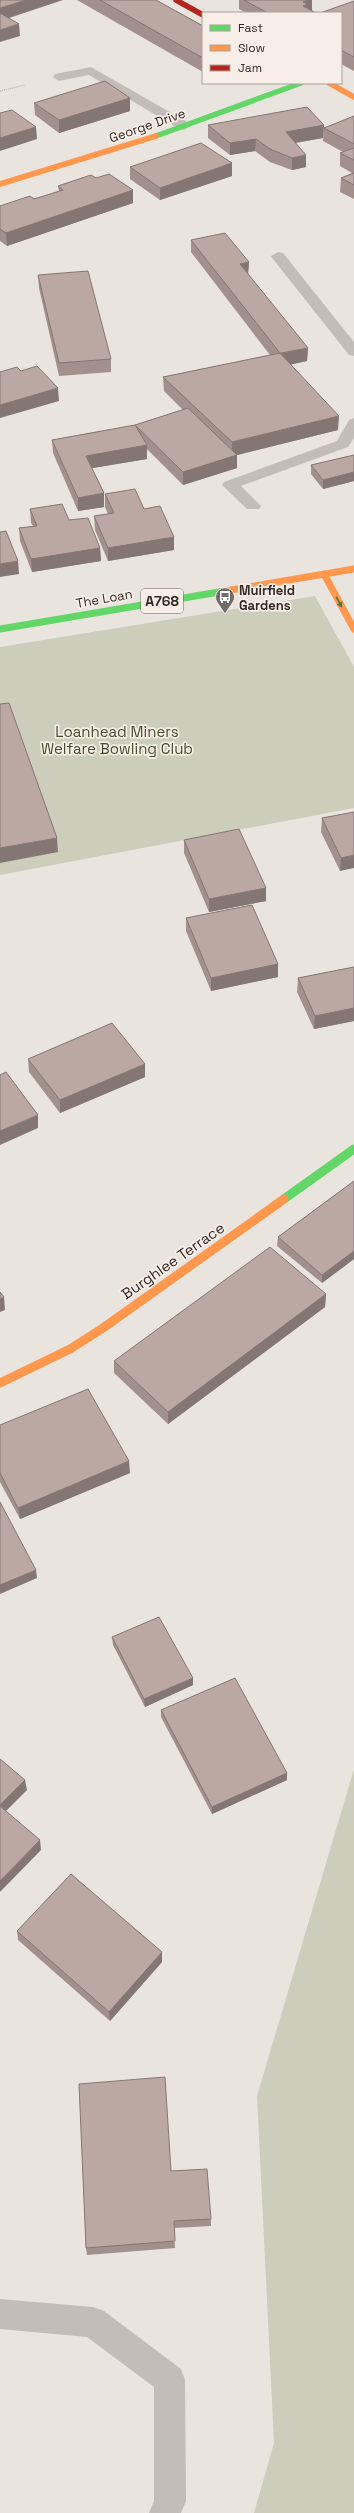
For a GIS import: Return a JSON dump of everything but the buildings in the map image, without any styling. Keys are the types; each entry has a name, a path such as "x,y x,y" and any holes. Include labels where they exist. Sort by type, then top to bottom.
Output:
{"street":[{"path":"176,0 202,14"},
{"path":"59,77 91,71 184,126"},
{"name":"George Drive","path":"0,184 138,143 298,84"},
{"path":"331,84 354,97"},
{"path":"278,256 354,352"},
{"path":"253,506 230,485 343,444 354,423"},
{"name":"The Loan","path":"0,629 354,569"},
{"path":"324,574 354,629"},
{"name":"Burghlee Terrace","path":"0,1383 70,1349 103,1328 354,1149"},
{"path":"0,2314 93,2322 170,2380 170,2501 165,2513"}],"green space":[{"name":"Loanhead Miners Welfare Bowling Club","path":"315,596 354,667 354,808 0,875 0,647"},
{"path":"354,1769 354,2513 254,2513 274,2443 257,2096"}],"traffic: fast":[{"path":"156,136 298,84"},
{"path":"0,629 225,591"},
{"path":"284,1199 354,1149"}],"traffic: slow":[{"path":"331,84 354,97"},
{"path":"0,184 156,136"},
{"path":"225,591 354,569"},
{"path":"324,574 354,629"},
{"path":"0,1383 70,1349 103,1328 284,1199"}],"traffic: jam":[{"path":"176,0 202,14"}],"place":[{"name":"Muirfield Gardens","path":"225,614"}]}
